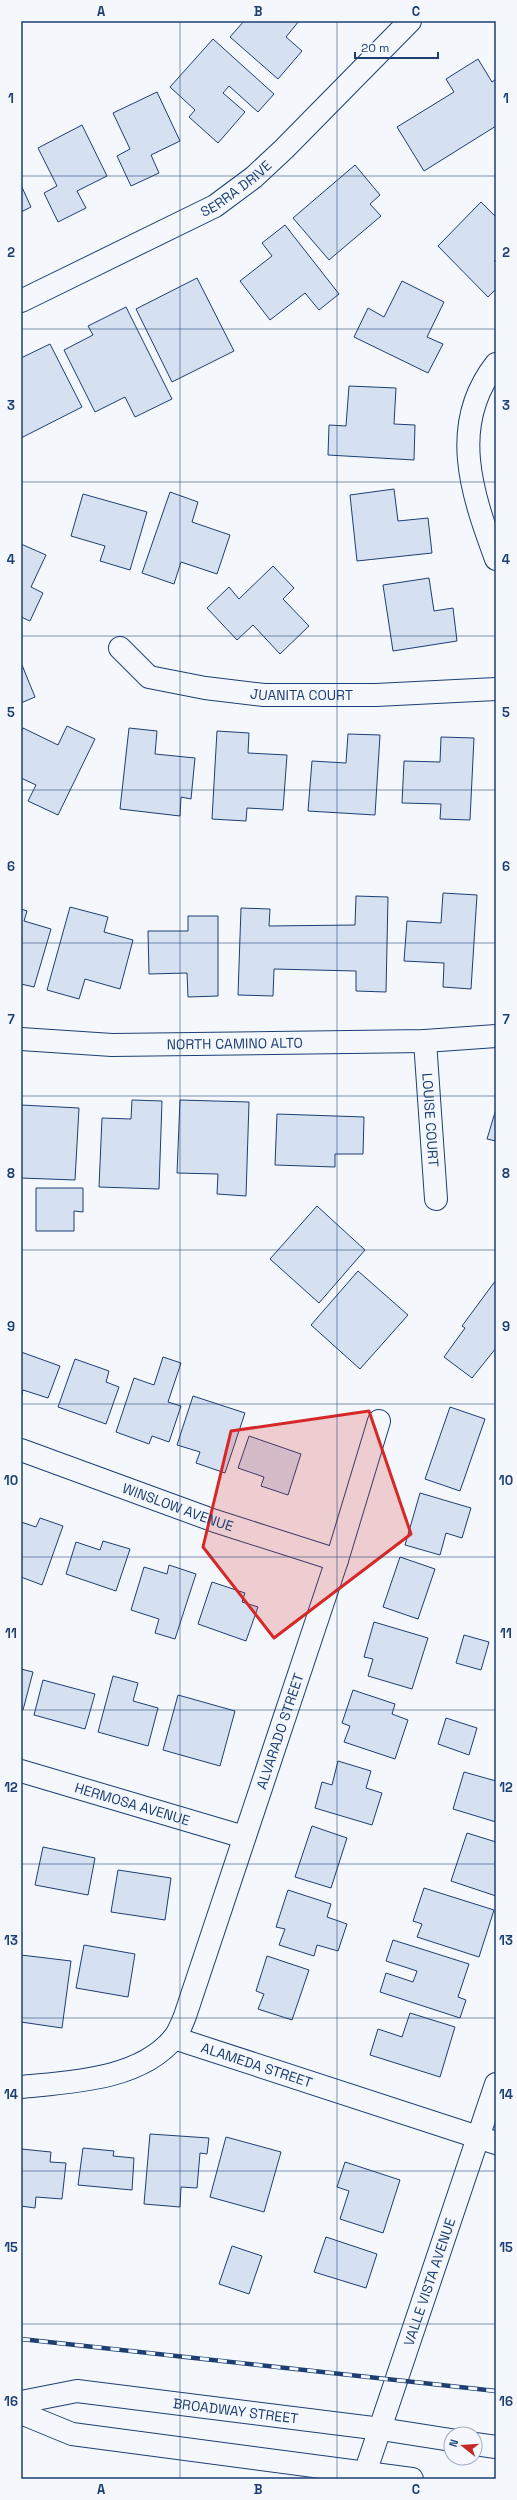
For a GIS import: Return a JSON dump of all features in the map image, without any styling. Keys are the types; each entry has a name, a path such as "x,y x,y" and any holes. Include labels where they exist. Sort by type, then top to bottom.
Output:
{"street":[{"name":"SERRA DRIVE","path":"21,301 215,206 254,177 284,149 410,21"},
{"path":"496,364 477,398 469,431 468,467 479,512 496,559"},
{"name":"JUANITA COURT","path":"120,648 149,678 205,688 264,695 376,695 496,689"},
{"name":"NORTH CAMINO ALTO","path":"21,1039 112,1045 426,1041 496,1036"},
{"name":"LOUISE COURT","path":"426,1041 436,1199"},
{"name":"ALVARADO STREET","path":"174,2038 185,2016 337,1560 379,1421"},
{"name":"WINSLOW AVENUE","path":"21,1450 215,1521 337,1560"},
{"name":"HERMOSA AVENUE","path":"21,1771 244,1837"},
{"path":"21,2087 86,2081 145,2063 174,2038"},
{"name":"ALAMEDA STREET","path":"174,2038 488,2141"},
{"name":"VALLE VISTA AVENUE","path":"364,2475 488,2141 496,2084"},
{"name":"BROADWAY STREET","path":"21,2402 77,2391 381,2429 443,2439"},
{"path":"21,2414 72,2434 364,2475 412,2479"},
{"path":"483,2445 496,2447"}],"highlighted area":[{"path":"369,1411 411,1534 274,1638 203,1547 231,1431"}],"building":[{"path":"244,21 299,21 286,37 302,51 278,79 230,37"},
{"path":"213,39 274,94 258,112 229,86 223,93 245,112 218,143 189,117 195,110 170,87"},
{"path":"478,59 492,82 496,79 496,126 424,171 397,127 454,92 446,79"},
{"path":"157,92 180,141 151,155 159,173 131,186 117,156 130,149 113,113"},
{"path":"82,125 107,176 77,191 86,208 58,222 44,193 57,186 38,148"},
{"path":"355,165 380,195 370,204 381,216 329,260 293,218"},
{"path":"21,185 31,207 21,212"},
{"path":"481,202 496,217 496,259 494,261 496,263 496,289 488,297 438,246"},
{"path":"285,225 339,294 319,310 305,293 270,320 240,281 272,256 262,243"},
{"path":"197,278 234,351 172,382 136,309"},
{"path":"402,281 444,302 427,337 443,344 428,373 354,337 368,308 384,317"},
{"path":"126,307 172,399 135,417 125,397 95,412 64,350 93,335 88,326"},
{"path":"50,344 82,407 21,438 21,358"},
{"path":"349,386 396,388 394,424 415,425 414,460 328,455 329,425 346,426"},
{"path":"394,489 398,521 428,518 432,553 357,561 350,495"},
{"path":"170,492 198,502 192,522 230,535 217,574 181,562 174,584 142,573"},
{"path":"83,494 147,512 130,570 100,561 105,546 71,536"},
{"path":"21,544 46,555 31,587 43,593 30,621 21,617"},
{"path":"273,566 294,588 283,599 309,626 280,654 253,625 237,640 207,608 229,587 239,599"},
{"path":"429,578 434,611 453,608 457,641 393,651 383,585"},
{"path":"22,665 35,697 21,703 21,666"},
{"path":"67,726 95,739 58,815 28,801 36,785 21,778 21,733 23,728 58,745"},
{"path":"129,728 157,731 155,754 195,758 191,799 181,797 180,816 120,809"},
{"path":"217,731 249,733 248,753 287,755 283,810 247,808 246,821 212,819"},
{"path":"348,734 380,735 375,815 308,811 312,761 346,763"},
{"path":"441,737 474,738 470,820 440,819 441,804 402,803 404,761 440,762"},
{"path":"443,893 477,895 471,989 443,987 444,963 404,961 407,921 441,923"},
{"path":"356,896 388,897 386,992 356,991 356,971 274,969 273,996 238,995 241,908 270,909 269,926 355,925"},
{"path":"70,907 108,917 104,932 133,940 120,989 85,979 79,999 47,990"},
{"path":"21,909 27,911 24,921 51,929 34,987 21,984"},
{"path":"188,916 218,916 218,996 188,997 187,973 149,974 148,931 188,931"},
{"path":"132,1100 162,1101 159,1189 99,1187 102,1118 131,1119"},
{"path":"180,1100 249,1102 246,1196 217,1194 218,1174 177,1173"},
{"path":"21,1105 79,1108 75,1180 21,1178"},
{"path":"496,1109 496,1141 487,1139"},
{"path":"277,1114 364,1117 363,1154 335,1154 335,1167 275,1165"},
{"path":"36,1188 83,1188 83,1212 74,1211 74,1231 36,1231"},
{"path":"317,1206 365,1250 319,1303 270,1259"},
{"path":"358,1271 408,1315 360,1369 311,1325"},
{"path":"496,1280 496,1348 472,1378 444,1357 465,1328 462,1326"},
{"path":"21,1352 60,1366 48,1398 23,1390 21,1398"},
{"path":"163,1357 181,1363 168,1402 181,1406 169,1442 152,1436 149,1444 116,1432 134,1378 154,1385"},
{"path":"75,1359 109,1371 106,1382 119,1387 106,1424 58,1407"},
{"path":"193,1396 245,1413 225,1473 196,1463 200,1452 177,1445"},
{"path":"450,1407 485,1419 460,1491 425,1479"},
{"path":"249,1436 301,1454 288,1495 261,1486 264,1477 238,1468"},
{"path":"420,1493 471,1508 462,1538 446,1533 440,1555 405,1545"},
{"path":"40,1518 63,1526 42,1585 21,1577 21,1522 36,1527"},
{"path":"103,1541 130,1549 116,1591 66,1574 76,1542 100,1550"},
{"path":"400,1557 435,1569 418,1619 383,1607"},
{"path":"169,1565 196,1574 175,1639 155,1633 159,1619 131,1610 144,1567 167,1574"},
{"path":"212,1582 245,1593 242,1602 258,1607 246,1641 198,1624"},
{"path":"374,1622 428,1638 412,1689 368,1676 373,1659 364,1657"},
{"path":"464,1635 489,1642 481,1670 456,1663"},
{"path":"21,1669 33,1672 23,1710 21,1710"},
{"path":"113,1676 138,1683 133,1701 158,1708 148,1746 98,1732"},
{"path":"43,1680 95,1694 85,1729 34,1715"},
{"path":"353,1690 395,1704 392,1714 408,1720 395,1759 344,1742 350,1726 342,1723"},
{"path":"178,1695 235,1711 220,1766 163,1750"},
{"path":"446,1718 477,1728 469,1755 438,1744"},
{"path":"338,1761 371,1771 366,1788 382,1793 372,1825 315,1808 322,1782 332,1785"},
{"path":"464,1772 496,1781 496,1822 453,1809"},
{"path":"312,1826 347,1838 331,1888 295,1877"},
{"path":"467,1833 496,1842 496,1896 451,1881"},
{"path":"43,1847 95,1858 88,1895 35,1885"},
{"path":"118,1870 171,1878 165,1920 111,1912"},
{"path":"424,1888 494,1910 479,1957 417,1937 422,1924 413,1921"},
{"path":"288,1890 331,1904 327,1917 347,1924 338,1951 317,1945 314,1956 279,1945 285,1929 276,1927"},
{"path":"393,1940 469,1964 458,1997 466,2000 460,2018 380,1992 386,1973 413,1982 417,1971 386,1961"},
{"path":"84,1945 135,1954 128,1997 76,1988"},
{"path":"21,1955 71,1961 62,2028 21,2022"},
{"path":"267,1956 309,1970 292,2020 258,2009 264,1994 256,1991"},
{"path":"410,2013 455,2027 440,2077 370,2055 378,2029 402,2037"},
{"path":"150,2134 209,2138 207,2154 200,2153 197,2188 181,2187 180,2207 144,2204"},
{"path":"226,2137 281,2152 264,2212 210,2197"},
{"path":"83,2148 114,2151 113,2156 134,2158 132,2190 78,2185"},
{"path":"21,2149 51,2152 50,2162 66,2163 62,2199 36,2197 35,2208 21,2206"},
{"path":"345,2162 400,2180 383,2233 340,2219 349,2191 337,2187"},
{"path":"326,2237 377,2254 366,2288 314,2272"},
{"path":"232,2246 262,2256 249,2294 219,2284"}],"railway":[{"path":"21,2339 496,2391"}]}
